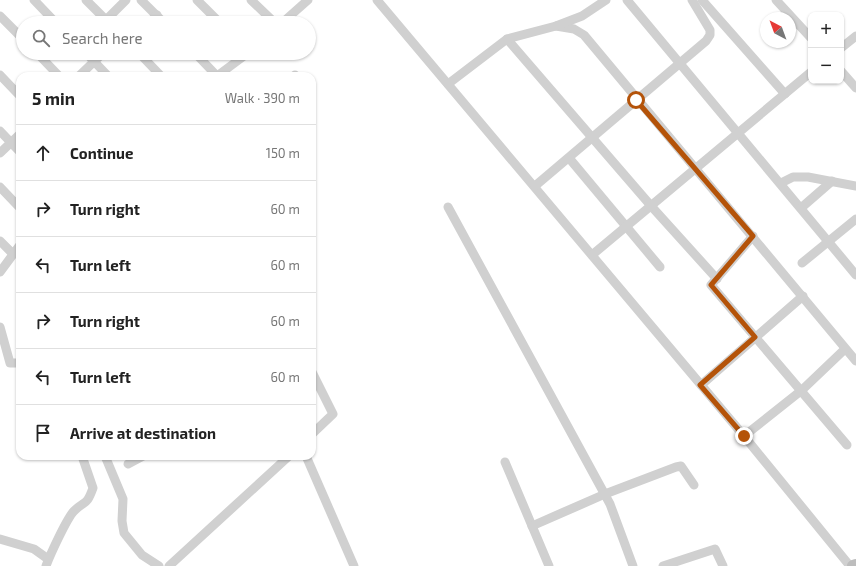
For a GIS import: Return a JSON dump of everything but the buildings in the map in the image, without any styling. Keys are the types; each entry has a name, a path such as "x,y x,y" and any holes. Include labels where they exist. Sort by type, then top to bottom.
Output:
{"main road":[{"path":"852,566 856,565"}],"street":[{"path":"34,0 49,16"},
{"path":"86,0 101,16"},
{"path":"112,16 126,0"},
{"path":"197,0 213,16"},
{"path":"251,0 267,16"},
{"path":"377,0 535,186 852,566"},
{"path":"448,84 507,39 556,26 582,16 606,0"},
{"path":"627,0 856,274"},
{"path":"535,186 706,40 710,35 707,24 692,0"},
{"path":"702,0 785,94"},
{"path":"776,0 808,35"},
{"path":"290,16 306,1"},
{"path":"146,2 157,15"},
{"path":"1,18 16,32"},
{"path":"556,26 574,29 584,36 636,100 697,169 856,361"},
{"path":"844,46 856,36"},
{"path":"507,39 716,279"},
{"path":"42,60 51,72"},
{"path":"145,60 157,72"},
{"path":"202,60 213,72"},
{"path":"222,72 239,60"},
{"path":"83,72 94,61 104,72"},
{"path":"844,74 856,88"},
{"path":"0,75 16,92"},
{"path":"592,255 652,207 808,75"},
{"path":"0,131 16,148"},
{"path":"0,153 16,138"},
{"path":"569,158 660,267"},
{"path":"781,183 793,177 808,177 856,186"},
{"path":"801,208 832,181"},
{"path":"0,187 16,204"},
{"path":"448,207 605,494 633,566"},
{"path":"802,263 856,219"},
{"path":"753,236 711,285 847,444"},
{"path":"0,241 13,254"},
{"path":"0,272 16,250"},
{"path":"700,385 803,296"},
{"path":"0,327 10,363 16,362"},
{"path":"744,436 802,390 845,349"},
{"path":"316,380 333,414 316,430"},
{"path":"0,539 34,549 47,562 74,511 88,502 93,488 83,460"},
{"path":"107,460 123,499 122,521 124,533 142,556 159,566"},
{"path":"128,464 136,460"},
{"path":"169,566 285,460"},
{"path":"308,460 354,566"},
{"path":"505,462 549,566"},
{"path":"532,526 605,494 681,466 694,485"},
{"path":"663,566 715,549 723,566"}],"route":[{"path":"636,100 697,169 753,236 711,285 755,337 700,385 744,436"}]}
